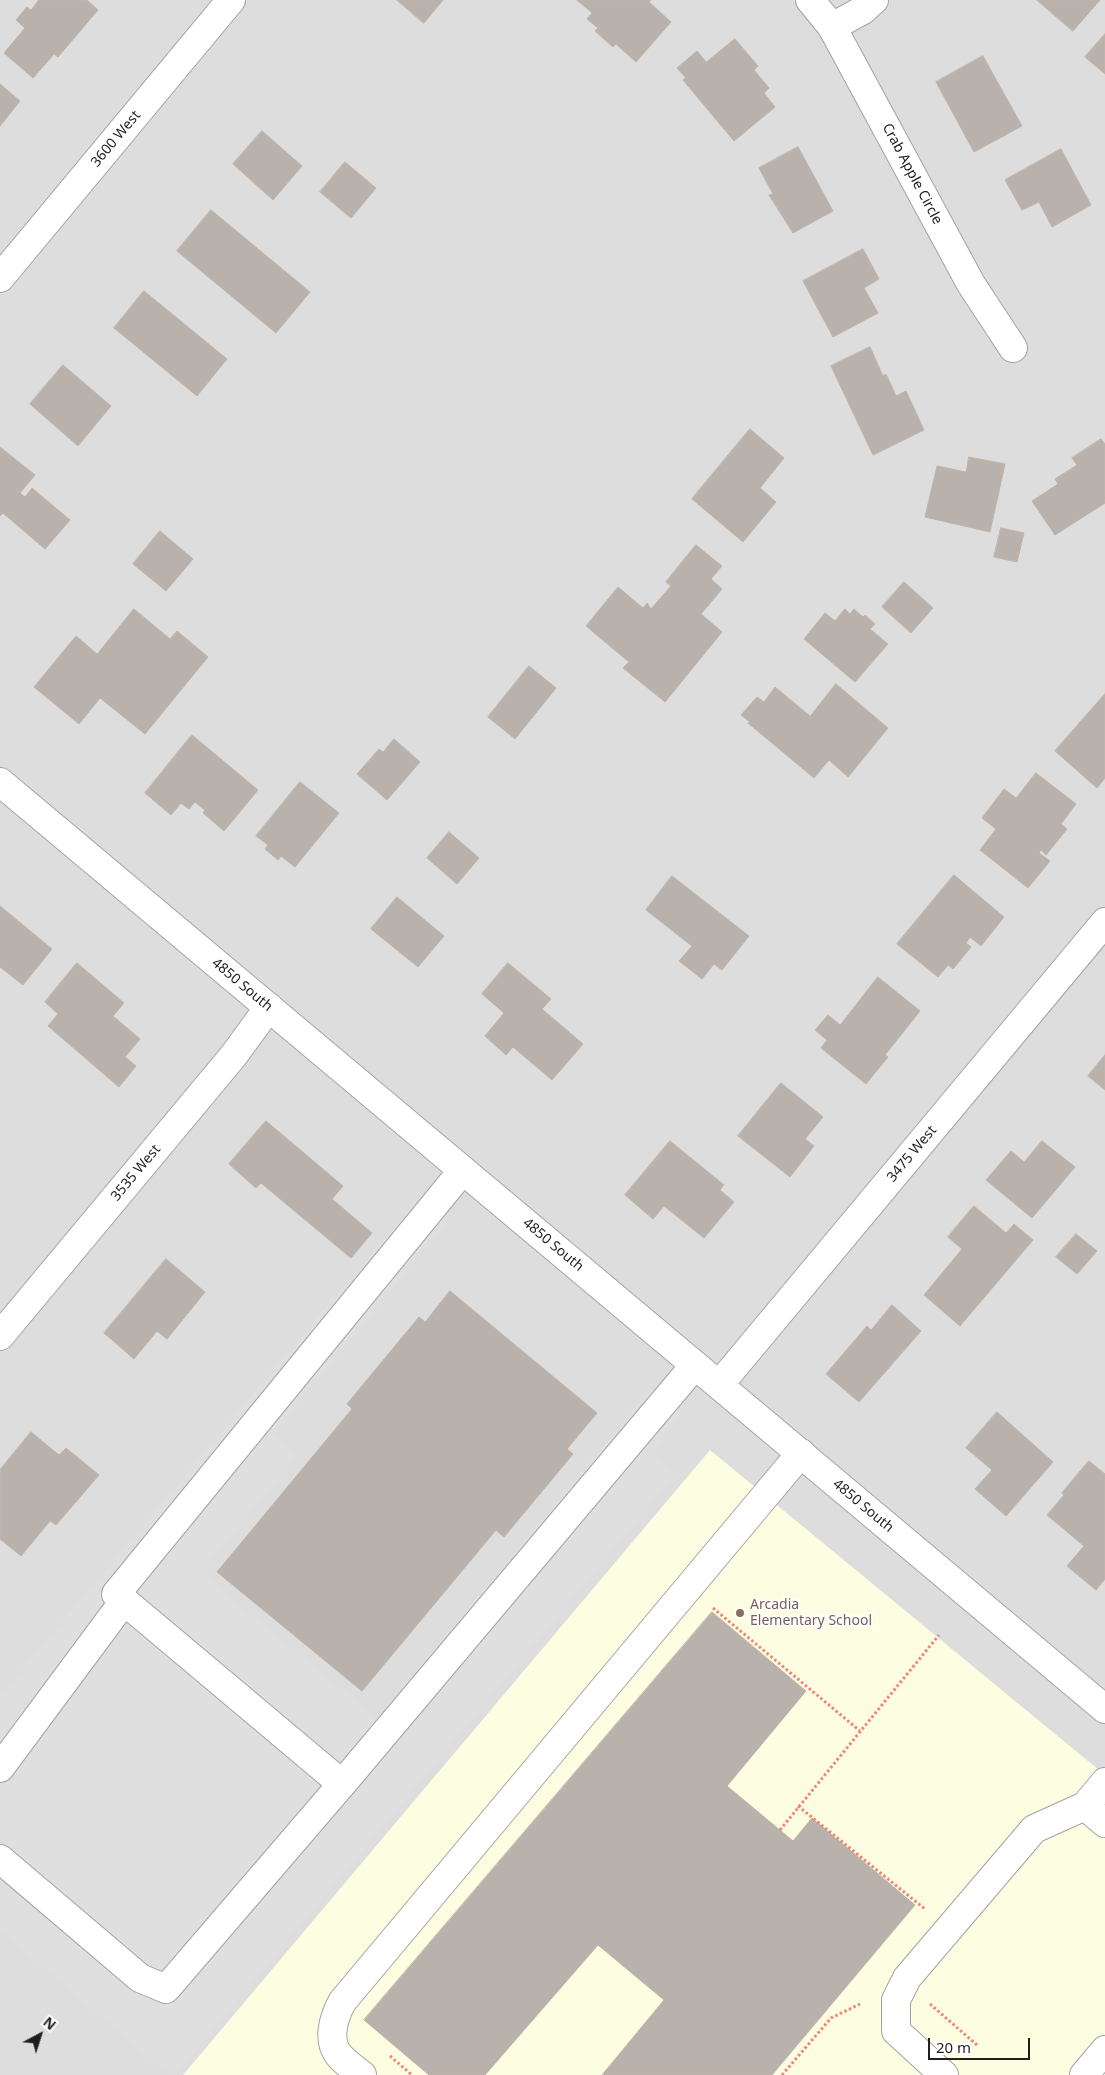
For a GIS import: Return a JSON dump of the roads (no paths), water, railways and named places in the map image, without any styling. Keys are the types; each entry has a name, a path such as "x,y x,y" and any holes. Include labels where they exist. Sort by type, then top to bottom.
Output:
{"street":[{"name":"3600 West","path":"0,278 231,0"},
{"name":"Crab Apple Circle","path":"810,0 832,27 970,284 1013,348"},
{"path":"832,27 863,10 874,0"},
{"name":"4850 South","path":"0,782 1105,1709"},
{"name":"3475 West","path":"719,1385 1105,922"},
{"name":"3535 West","path":"0,1336 234,1055 269,1007"},
{"path":"342,1784 116,1594 462,1170"},
{"path":"0,1859 140,1978 166,1988 342,1784 695,1365"},
{"path":"362,2075 338,2054 333,2036 333,2019 342,2002 800,1453"},
{"path":"0,1768 124,1601"},
{"path":"944,2075 896,2031 896,2000 907,1978 1034,1829 1095,1815 1105,1782"},
{"path":"1084,2075 1105,2050"}],"place":[{"name":"Arcadia Elementary School","path":"740,1613"}]}
